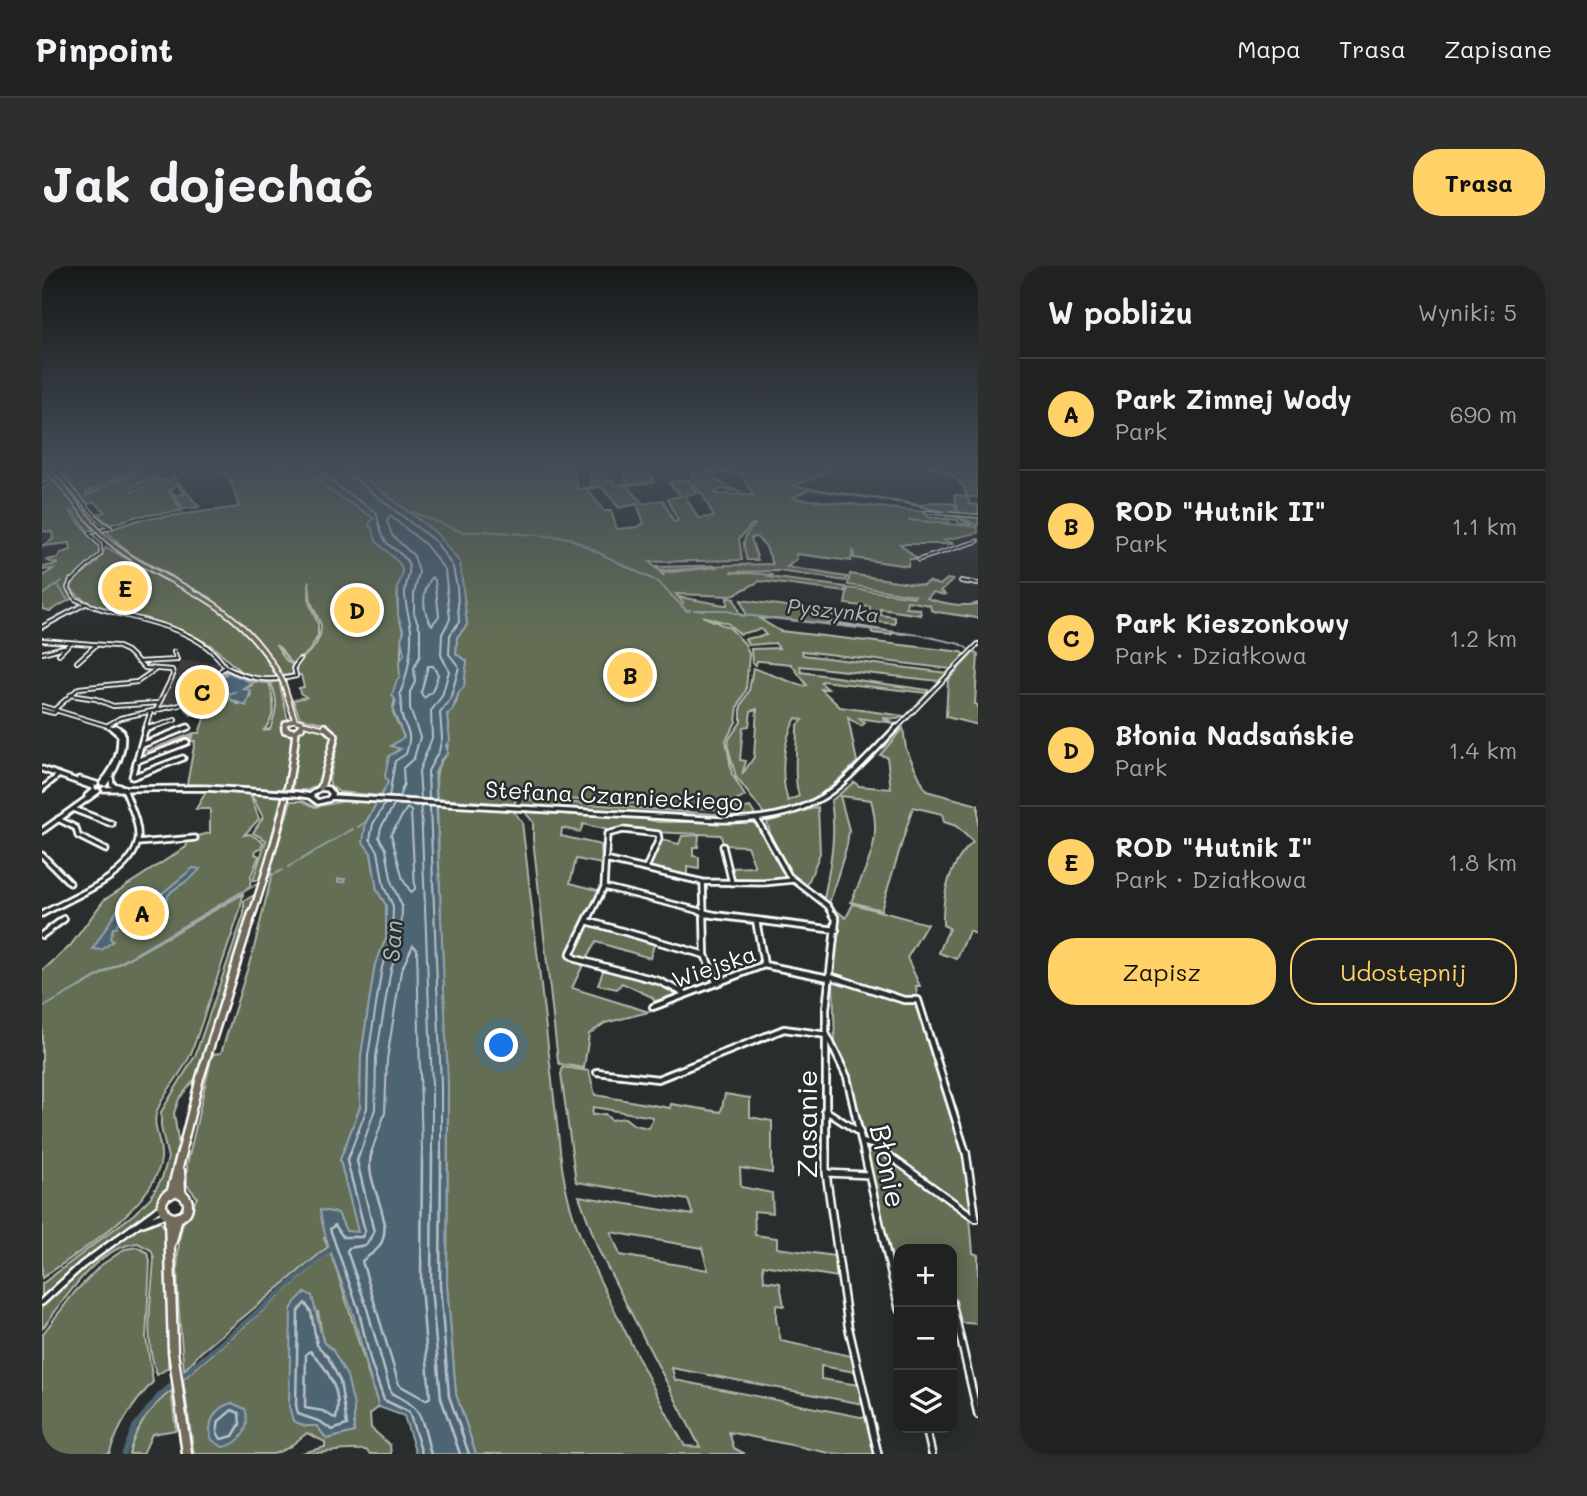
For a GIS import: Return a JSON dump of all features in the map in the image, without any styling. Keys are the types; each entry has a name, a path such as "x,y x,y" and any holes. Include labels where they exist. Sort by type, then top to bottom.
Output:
{"main road":[{"path":"90,521 126,555 210,600 237,620 262,646 280,676 293,720"},
{"path":"293,720 303,725 319,725 332,730 335,738 323,788"},
{"path":"293,720 283,727 294,731"},
{"path":"294,731 303,725"},
{"path":"187,1454 173,1351 172,1244 168,1214 197,1087 289,796 294,731"},
{"path":"180,1167 181,1192"},
{"path":"168,1214 188,1203 187,1196 181,1192 171,1194"}],"street":[{"path":"101,521 111,528 89,533 100,545 101,554 69,585 73,596 85,604 180,634 211,649 225,667 255,680 270,682 296,676 294,667 300,659"},
{"path":"918,560 978,541"},
{"path":"961,581 978,584"},
{"path":"42,627 85,604"},
{"path":"42,640 122,648 145,668 173,671 155,712"},
{"path":"42,653 70,643"},
{"path":"77,663 97,644"},
{"name":"Stefana Czarnieckiego","path":"311,794 312,800 318,802 332,796 714,820 758,819 795,811 830,796 978,644"},
{"path":"59,654 64,647"},
{"path":"138,662 178,659 174,652"},
{"path":"108,725 120,718 181,704 225,667"},
{"path":"56,710 69,695 85,687 143,681 156,668"},
{"path":"69,695 98,700 113,706 159,704"},
{"path":"42,708 119,730 124,738 111,777 104,785"},
{"path":"150,713 133,778 183,758"},
{"path":"146,729 175,720"},
{"path":"104,785 121,741 118,733 108,725"},
{"path":"142,745 189,727"},
{"path":"137,761 187,742"},
{"path":"42,769 95,788"},
{"path":"42,789 60,775"},
{"path":"111,777 113,785 124,789"},
{"path":"42,831 73,809 95,788 104,785 124,789 297,794 311,794 323,788 332,796"},
{"path":"42,914 114,874 127,863 138,843 124,789"},
{"path":"73,809 113,824"},
{"path":"58,819 76,828 78,836 106,849"},
{"path":"604,887 704,914 836,930 835,916 828,906 793,880 758,819"},
{"path":"646,868 659,839 655,832 610,832 606,837 604,887 571,951 572,957 659,981 686,994"},
{"path":"138,843 195,838"},
{"path":"723,846 732,883"},
{"path":"42,855 70,883"},
{"path":"605,860 703,882 793,880"},
{"path":"703,882 705,955 716,982"},
{"path":"42,935 64,919"},
{"path":"756,920 764,965"},
{"path":"587,921 705,955"},
{"name":"Zasanie","path":"836,930 829,977 826,1172 848,1325 878,1454"},
{"name":"Wiejska","path":"653,1007 764,965 829,977 904,1000 918,1000 967,1151 977,1219"},
{"path":"597,1072 658,1079 784,1029 827,1035"},
{"name":"Błonie","path":"827,1035 844,1067 898,1307"},
{"path":"825,1110 860,1133"},
{"path":"862,1142 876,1146 977,1219"},
{"path":"826,1172 869,1175"},
{"path":"42,1302 82,1265 141,1223 168,1214"},
{"path":"953,1307 978,1415"},
{"path":"927,1433 932,1454"}],"shaded area":[{"path":"182,661 220,663 216,673 183,702 172,707 159,707"}],"green space":[{"path":"42,521 78,521 100,548 99,555 68,584 67,589 73,598 50,611 42,609 42,577 53,569 43,570 42,567 58,564 45,560 58,558 61,553 71,550 70,543 42,546 53,539 52,532 42,531"},
{"path":"81,521 88,521 96,531 88,531"},
{"path":"134,521 375,521 379,539 399,562 403,575 398,588 397,605 404,631 400,679 393,709 404,738 392,746 401,748 395,752 382,796 339,792 331,786 329,780 338,743 337,732 324,723 300,718 293,700 306,697 300,693 299,688 304,687 301,675 297,675 296,665 315,646 320,636 321,625 311,602 309,580 309,602 318,624 318,636 309,651 294,664 277,646 293,666 293,675 283,678 252,635 234,617 212,598 176,580 173,582 219,611 258,647 277,679 257,679 241,672 203,641 171,628 107,610 80,597 71,588 75,579 97,562 106,547 166,581 175,578 132,555 106,531"},
{"path":"421,521 614,521 617,529 638,527 643,521 922,521 978,527 978,533 944,540 955,544 900,544 917,559 909,559 908,566 854,558 853,550 851,561 796,554 797,559 787,567 847,577 846,581 779,571 730,572 774,575 769,577 846,587 845,592 760,581 731,596 676,594 684,604 679,597 724,605 727,605 727,598 734,599 740,615 746,616 741,600 838,613 842,616 827,615 827,621 907,634 891,635 872,633 871,629 775,618 760,619 780,631 962,652 965,655 951,669 802,651 803,655 948,673 939,681 800,666 801,672 928,690 926,693 822,681 828,689 821,689 840,707 904,716 897,719 882,718 894,723 858,718 865,723 861,726 848,718 857,762 836,782 806,803 765,815 736,777 728,747 729,739 741,722 741,706 749,691 753,668 802,686 807,685 791,664 760,661 757,661 756,665 752,663 751,649 779,648 775,643 749,645 745,639 766,635 761,629 740,634 727,623 702,616 730,628 745,644 749,654 746,690 738,706 736,722 726,740 732,774 745,796 736,801 736,807 726,810 521,796 509,787 516,800 514,804 437,799 437,769 447,754 447,714 456,703 467,661 456,654 457,637 467,625 460,564 436,533","holes":["752,524 755,525 744,541 747,560 758,560 751,538 756,537 765,545 773,564 657,567 660,571 718,567 663,573 664,576 650,562 742,560 739,539","757,709 754,757 742,775 746,761 740,760 743,727 749,726 751,711","796,718 803,720 797,726 796,771 799,796 788,801 783,770 791,727"]},
{"path":"850,574 923,585 928,581 940,585 947,579 953,580 941,591 946,594 933,592 927,598 953,604 978,603 978,618 937,612 931,610 930,605 907,601 906,608 920,609 921,615 880,609 881,615 895,617 895,624 869,621 870,607 845,604 848,588 915,595 848,585"},
{"path":"974,652 978,655 975,704 978,705 978,725 946,717 948,680"},
{"path":"223,671 255,682 269,683 273,708 271,719 264,730 270,729 276,706 271,683 279,681 288,720 280,727 292,734 294,740 290,790 187,784 195,741 190,741 194,734 140,760 144,748 147,751 194,733 199,733 205,716 198,713 191,715 183,705","holes":["225,673 252,682 252,685 241,690 251,694 246,704 237,704 230,699 230,694 238,692 227,692 219,688"]},
{"path":"308,726 327,731 332,741 321,784 308,790 293,790 297,734"},
{"path":"903,728 906,749 926,791 978,805 978,935 969,931 957,959 939,953 949,928 943,925 944,902 953,870 973,842 956,826 944,822 942,814 913,807 881,910 851,902 872,852 875,829 871,800 840,796 849,830 847,845 829,904 824,899 833,838 831,801 854,782 859,786 891,789 887,757 880,755"},
{"path":"207,790 249,792 259,819 244,835 250,834 263,842 261,848 256,850 255,854 259,856 251,876 250,887 79,987 243,894 240,911 192,1051 157,1111 155,1123 161,1159 156,1177 145,1194 113,1226 42,1278 42,971 70,946 104,900 186,847 188,841 193,842 198,836 210,833 210,809 196,809"},
{"path":"254,793 285,796 260,880 253,880 266,840 253,833 263,817 252,796"},
{"path":"524,799 715,814 750,807 756,816 722,818 520,805"},
{"path":"349,800 378,801 366,822 377,890 386,905 386,939 375,965 361,1056 360,1107 340,1160 359,1233 346,1231 324,1238 328,1247 200,1353 184,1371 178,1253 184,1221 197,1197 187,1185 187,1165 211,1059 213,1054 221,1053 254,948 272,874 269,875 291,801 303,801 315,807"},
{"path":"437,805 512,809 522,822 562,1167 571,1209 594,1269 685,1446 700,1447 599,1251 579,1196 693,1215 688,1200 576,1182 561,1074 563,1067 589,1071 595,1095 670,1108 671,1104 721,1112 725,1094 750,1098 750,1117 772,1121 772,1173 740,1168 741,1187 772,1193 773,1213 754,1211 755,1235 777,1238 777,1248 834,1256 838,1277 763,1265 764,1281 780,1283 784,1306 776,1305 776,1319 781,1341 851,1356 855,1372 821,1366 821,1379 858,1385 863,1404 672,1368 675,1380 866,1418 875,1454 834,1454 729,1432 734,1448 745,1454 476,1454 456,1394 447,1285 448,1120","holes":["593,1107 653,1117 653,1118 649,1128 634,1125 625,1118 611,1120 605,1114 592,1115","611,1232 702,1248 708,1270 620,1255"]},
{"path":"818,807 820,853 806,888 798,882 781,859 767,822"},
{"path":"525,812 640,818 659,822 752,822 761,829 789,879 734,881 730,868 755,867 747,846 723,845 721,835 607,830 583,824 580,832 562,828 561,836 601,845 602,864 576,859 570,883 601,891 569,951 571,958 584,963 572,988 649,1012 605,1023 589,1034 584,1068 560,1064 533,822"},
{"path":"699,835 698,847 693,847 693,856 699,857 699,869 687,867 687,876 649,867 661,840 679,844 682,836"},
{"path":"256,894 198,1075 179,1099 174,1113 179,1147 169,1190 156,1208 101,1246 42,1298 42,1284 134,1214 150,1198 162,1178 168,1158 161,1127 161,1112 195,1056 244,914 244,901"},
{"path":"853,904 927,924 907,958 920,986 916,986 920,1012 955,1117 973,1214 862,1131 848,1074 835,1044 833,979 888,997 833,974 838,925 831,906 846,918"},
{"path":"588,923 655,942 650,958 596,942 585,961 572,953"},
{"path":"604,968 665,984 679,990 679,994 655,1001 622,983 617,989 598,985"},
{"path":"870,1148 877,1150 970,1218 973,1253 978,1255 978,1324 957,1322 957,1244 894,1244 894,1277 866,1152"},
{"path":"159,1221 168,1235 168,1368 157,1375 149,1332 154,1258 151,1250 138,1243 108,1254 95,1264 42,1329 42,1306 66,1283 113,1243 145,1225"},
{"path":"137,1247 148,1253 150,1261 146,1338 153,1382 127,1416 109,1454 42,1454 42,1335 74,1293 100,1266 125,1249"},
{"path":"330,1252 379,1407 370,1414 371,1428 390,1445 391,1454 370,1454 366,1450 357,1450 298,1454 325,1447 325,1442 307,1433 288,1448 274,1454 194,1454 183,1379","holes":["318,1311 323,1342 332,1349 354,1432 327,1439 317,1426"]},
{"path":"171,1391 176,1430 152,1434 143,1454 129,1454 144,1419"}],"water":[{"name":"San","path":"372,521 421,521 436,533 460,563 467,625 457,637 456,654 467,661 464,687 459,692 452,711 447,714 450,740 446,745 447,754 441,759 435,773 448,1084 447,1285 456,1394 476,1454 416,1454 404,1416 379,1407 351,1308 325,1235 320,1210 338,1213 346,1231 358,1232 340,1160 360,1107 361,1056 375,964 386,939 386,905 377,890 371,853 363,842 366,822 388,783 385,776 389,756 401,749 391,746 404,737 393,711 396,701 392,695 400,677 399,663 404,654 401,639 404,631 398,616 398,586 403,573 400,564 376,541 369,525"},
{"path":"228,672 253,683 243,689 251,690 246,706 230,699 229,695 237,692 230,693 219,688 218,683"},
{"path":"193,868 200,869 172,891 161,913 151,918 150,908 154,900"},
{"path":"133,897 137,900 120,916 116,928 113,928 110,938 113,941 102,950 93,949 117,910"},
{"path":"305,1292 312,1296 323,1342 332,1349 347,1376 354,1406 354,1432 327,1439 317,1426 305,1426 293,1421 289,1406 291,1310"},
{"path":"232,1403 245,1409 246,1428 240,1438 223,1447 212,1440 211,1422 221,1408"}],"waterway":[{"name":"Pyszynka","path":"436,521 462,532 481,532"},
{"name":"Pyszynka","path":"484,531 569,538 658,582 687,611 690,610"},
{"path":"42,595 62,581"},
{"path":"58,585 67,599"},
{"name":"Pyszynka","path":"694,610 723,610 743,615 920,635 960,644 968,649"},
{"path":"358,827 366,822"},
{"path":"288,867 353,829"},
{"path":"264,880 282,870"},
{"path":"338,879 346,879 345,882 338,882 338,879"},
{"path":"42,1008 259,883"},
{"path":"124,1454 135,1426 159,1396 331,1249"}],"place":[{"name":"ROD \"Hutnik I\"","path":"125,588"},
{"name":"Błonia Nadsańskie","path":"357,610"},
{"name":"ROD \"Hutnik II\"","path":"630,675"},
{"name":"Park Kieszonkowy","path":"202,692"},
{"name":"Park Zimnej Wody","path":"142,913"}]}
